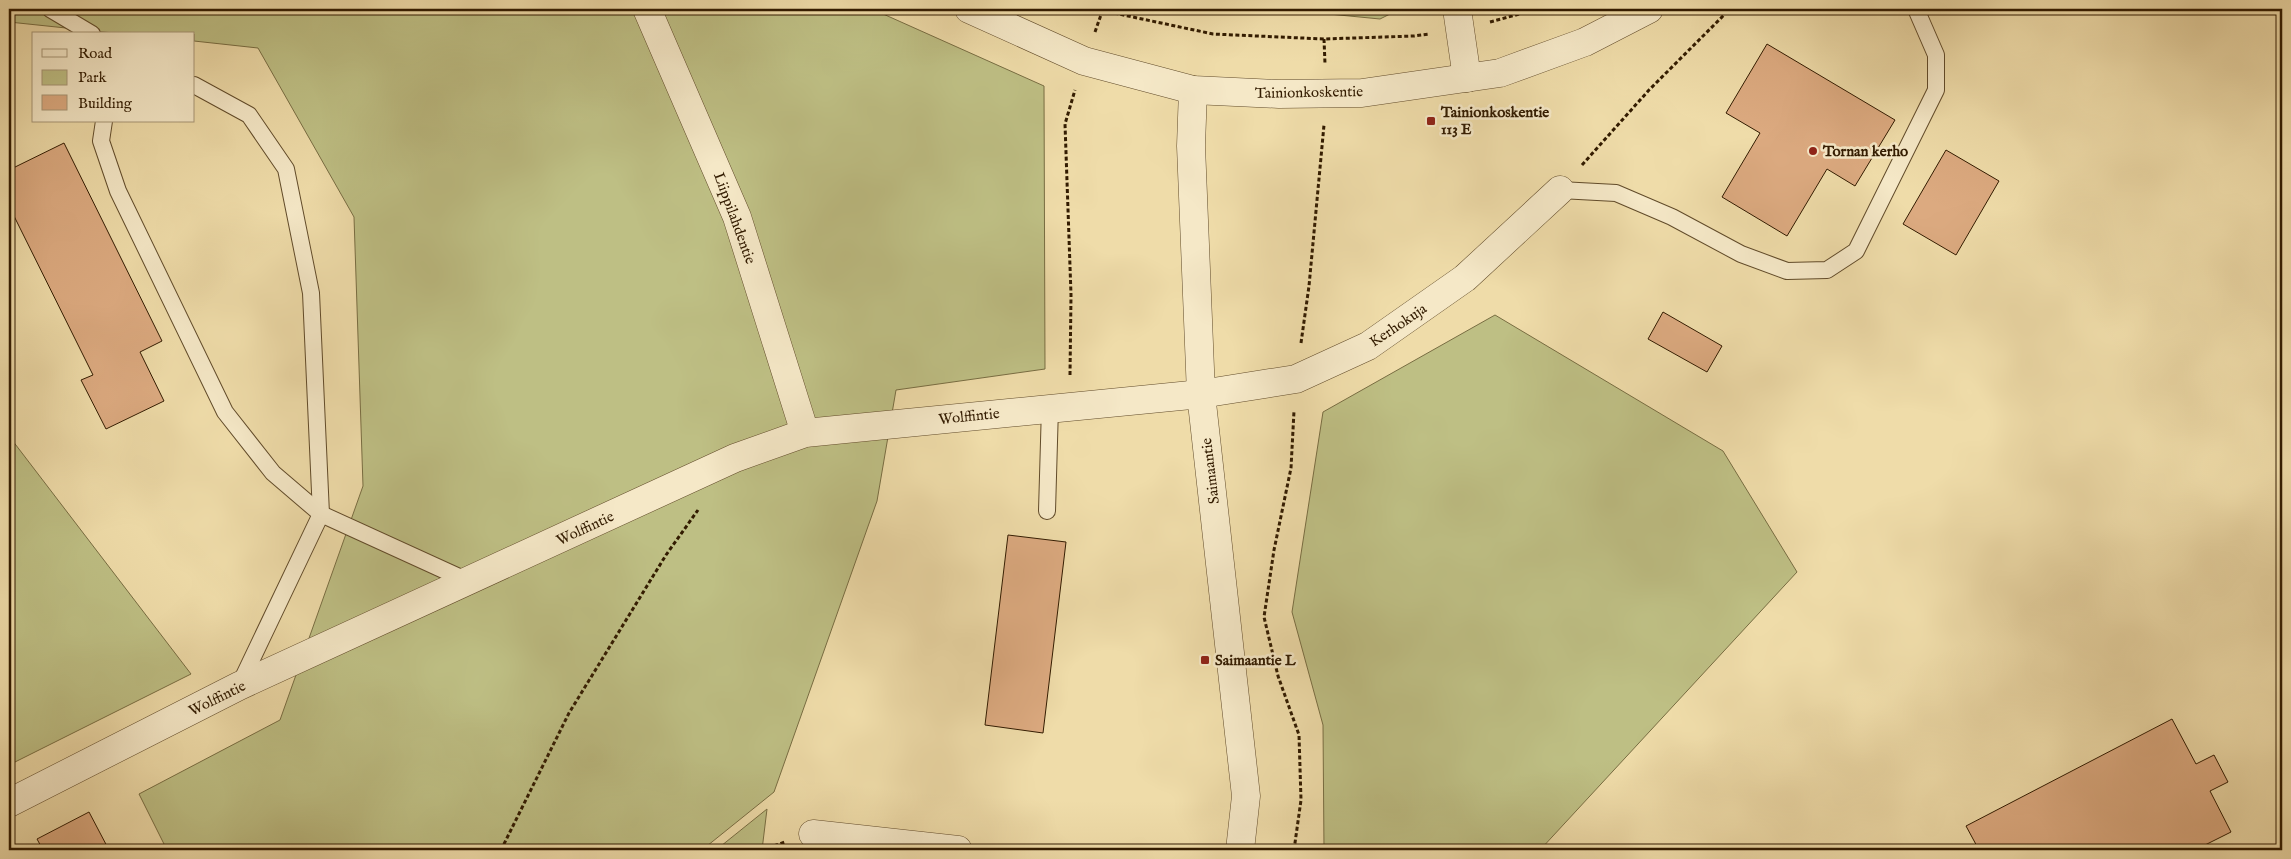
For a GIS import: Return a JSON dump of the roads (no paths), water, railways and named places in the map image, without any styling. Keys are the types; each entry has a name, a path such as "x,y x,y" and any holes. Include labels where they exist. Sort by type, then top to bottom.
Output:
{"street":[{"name":"Liippilahdentie","path":"647,9 737,217 805,432"},
{"name":"Tainionkoskentie","path":"969,9 1084,61 1193,90 1279,94 1362,93 1500,73 1585,42 1649,9"},
{"path":"1456,9 1467,78"},
{"name":"Saimaantie","path":"1193,90 1191,146 1201,394 1246,796 1240,850"},
{"name":"Kerhokuja","path":"1201,394 1296,379 1368,346 1466,278 1560,190"},
{"name":"Wolffintie","path":"9,803 239,686 470,582 734,458 805,432 1201,394"},
{"path":"813,834 958,850"}],"lane":[{"path":"50,9 89,32"},
{"path":"1560,190 1616,193 1672,217 1741,254 1788,271 1826,270 1856,251 1936,90 1936,55 1916,9"},
{"path":"195,86 249,115 286,169 311,293 321,514 239,686"},
{"path":"104,122 102,140 118,191 225,412 273,472 321,514 470,582"},
{"path":"1048,511 1060,407"}],"place":[{"name":"Tainionkoskentie 113 E","path":"1431,121"},
{"name":"Tornan kerho","path":"1813,151"},
{"name":"Saimaantie L","path":"1205,660"}]}
